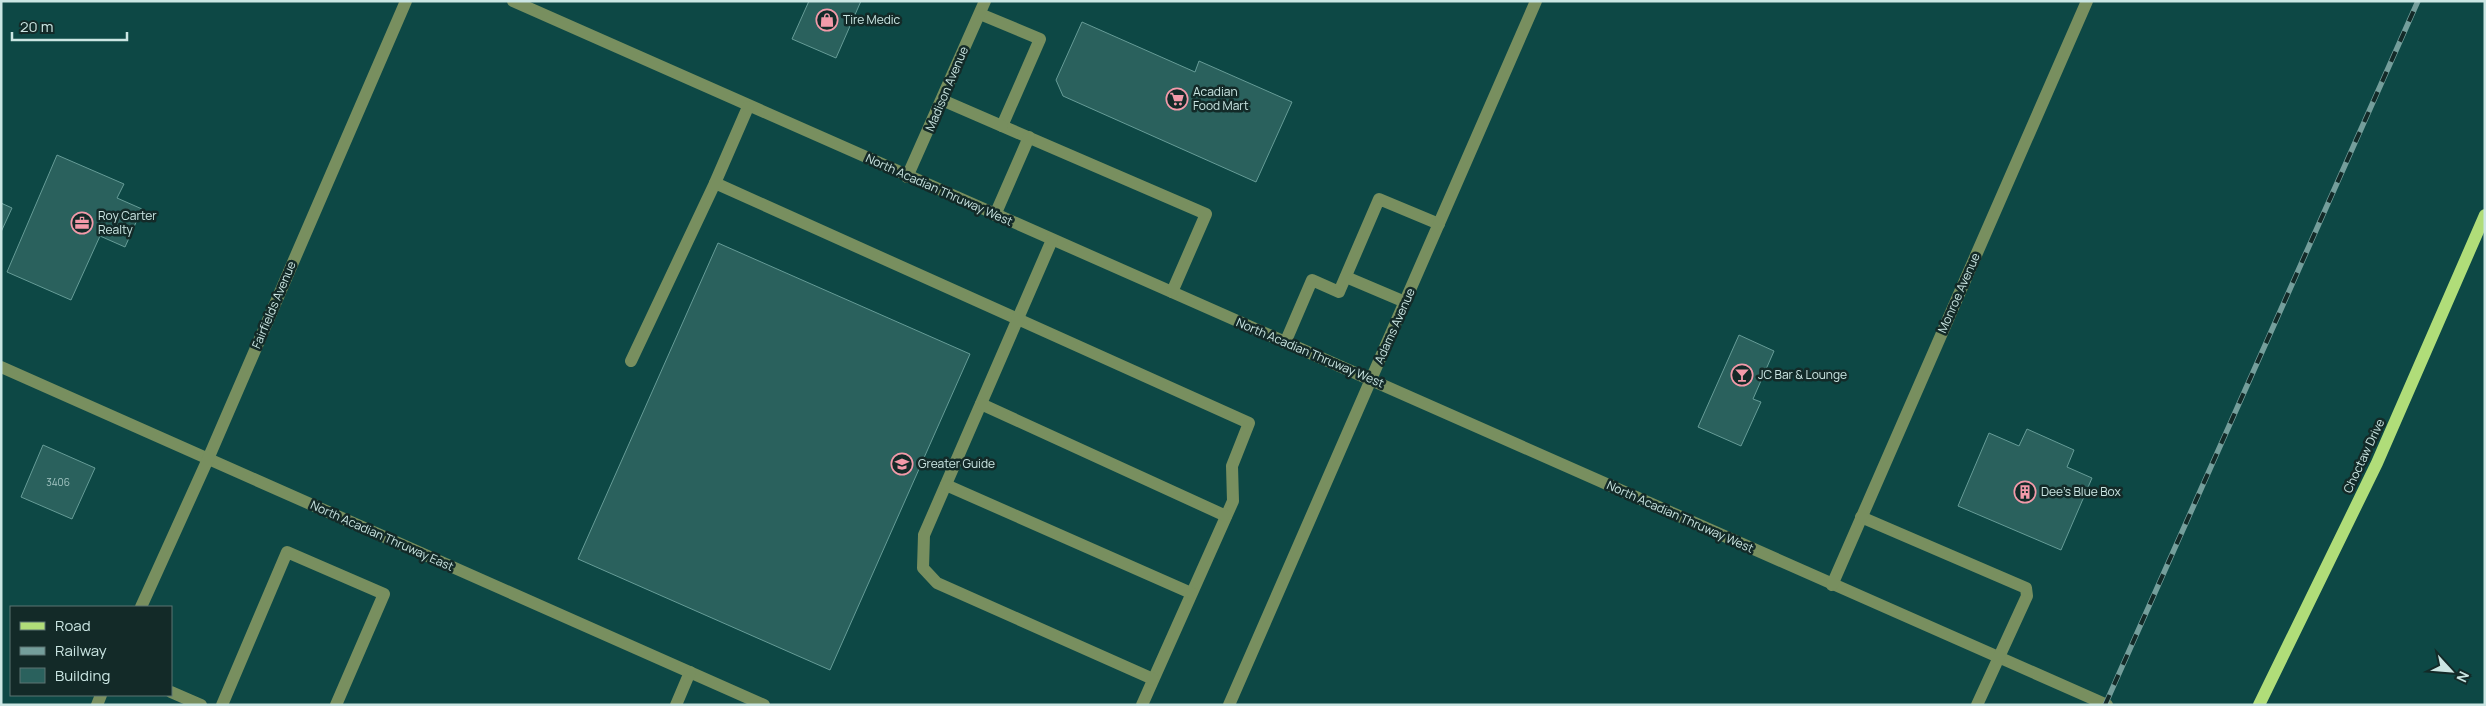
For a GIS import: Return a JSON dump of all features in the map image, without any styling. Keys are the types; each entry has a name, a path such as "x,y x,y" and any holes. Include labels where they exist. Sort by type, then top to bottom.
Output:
{"main road":[{"name":"Choctaw Drive","path":"2259,705 2377,463 2485,215"}],"street":[{"name":"Fairfields Avenue","path":"140,606 208,459 406,1"},
{"name":"North Acadian Thruway West","path":"512,1 2106,705"},
{"name":"Madison Avenue","path":"908,177 985,1"},
{"name":"Adams Avenue","path":"1229,705 1536,1"},
{"name":"Monroe Avenue","path":"1832,585 2088,1"},
{"path":"980,14 1040,39 1002,126"},
{"path":"942,100 1206,214 1172,292"},
{"path":"631,361 715,183 748,106"},
{"path":"995,214 1029,137"},
{"path":"715,183 1249,423 1232,466 1233,501 1142,705"},
{"path":"1285,343 1312,280 1339,292 1379,199 1439,224"},
{"path":"1052,240 924,535 923,568 937,583 1153,678"},
{"path":"1346,277 1405,302"},
{"name":"North Acadian Thruway East","path":"1,367 764,705"},
{"path":"981,404 1226,516"},
{"path":"946,484 1191,593"},
{"path":"1861,517 2026,588 2026,596 1977,705"},
{"path":"222,705 287,552 384,594 336,705"},
{"path":"676,705 690,672"},
{"path":"172,692 202,705"}],"building":[{"name":"Tire Medic","path":"809,1 861,1 836,58 792,39"},
{"name":"Acadian Food Mart","path":"1082,22 1195,72 1199,61 1292,102 1256,182 1063,96 1056,80"},
{"name":"Roy Carter Realty","path":"57,155 124,184 117,198 142,209 125,247 100,236 71,300 7,272"},
{"path":"1,203 12,208 1,232"},
{"path":"718,243 970,354 830,670 578,559"},
{"name":"JC Bar & Lounge","path":"1739,335 1774,351 1753,399 1761,402 1741,446 1698,427"},
{"name":"Dee's Blue Box","path":"2027,429 2074,450 2067,467 2092,478 2061,550 1958,506 1989,433 2019,446"},
{"path":"43,445 95,468 72,519 21,497"}],"railway":[{"path":"2105,705 2418,1"}],"place":[{"name":"Tire Medic","path":"827,20"},
{"name":"Acadian Food Mart","path":"1177,99"},
{"name":"Roy Carter Realty","path":"82,223"},
{"name":"JC Bar & Lounge","path":"1742,375"},
{"name":"Greater Guide","path":"902,464"},
{"name":"Dee's Blue Box","path":"2025,492"}]}
